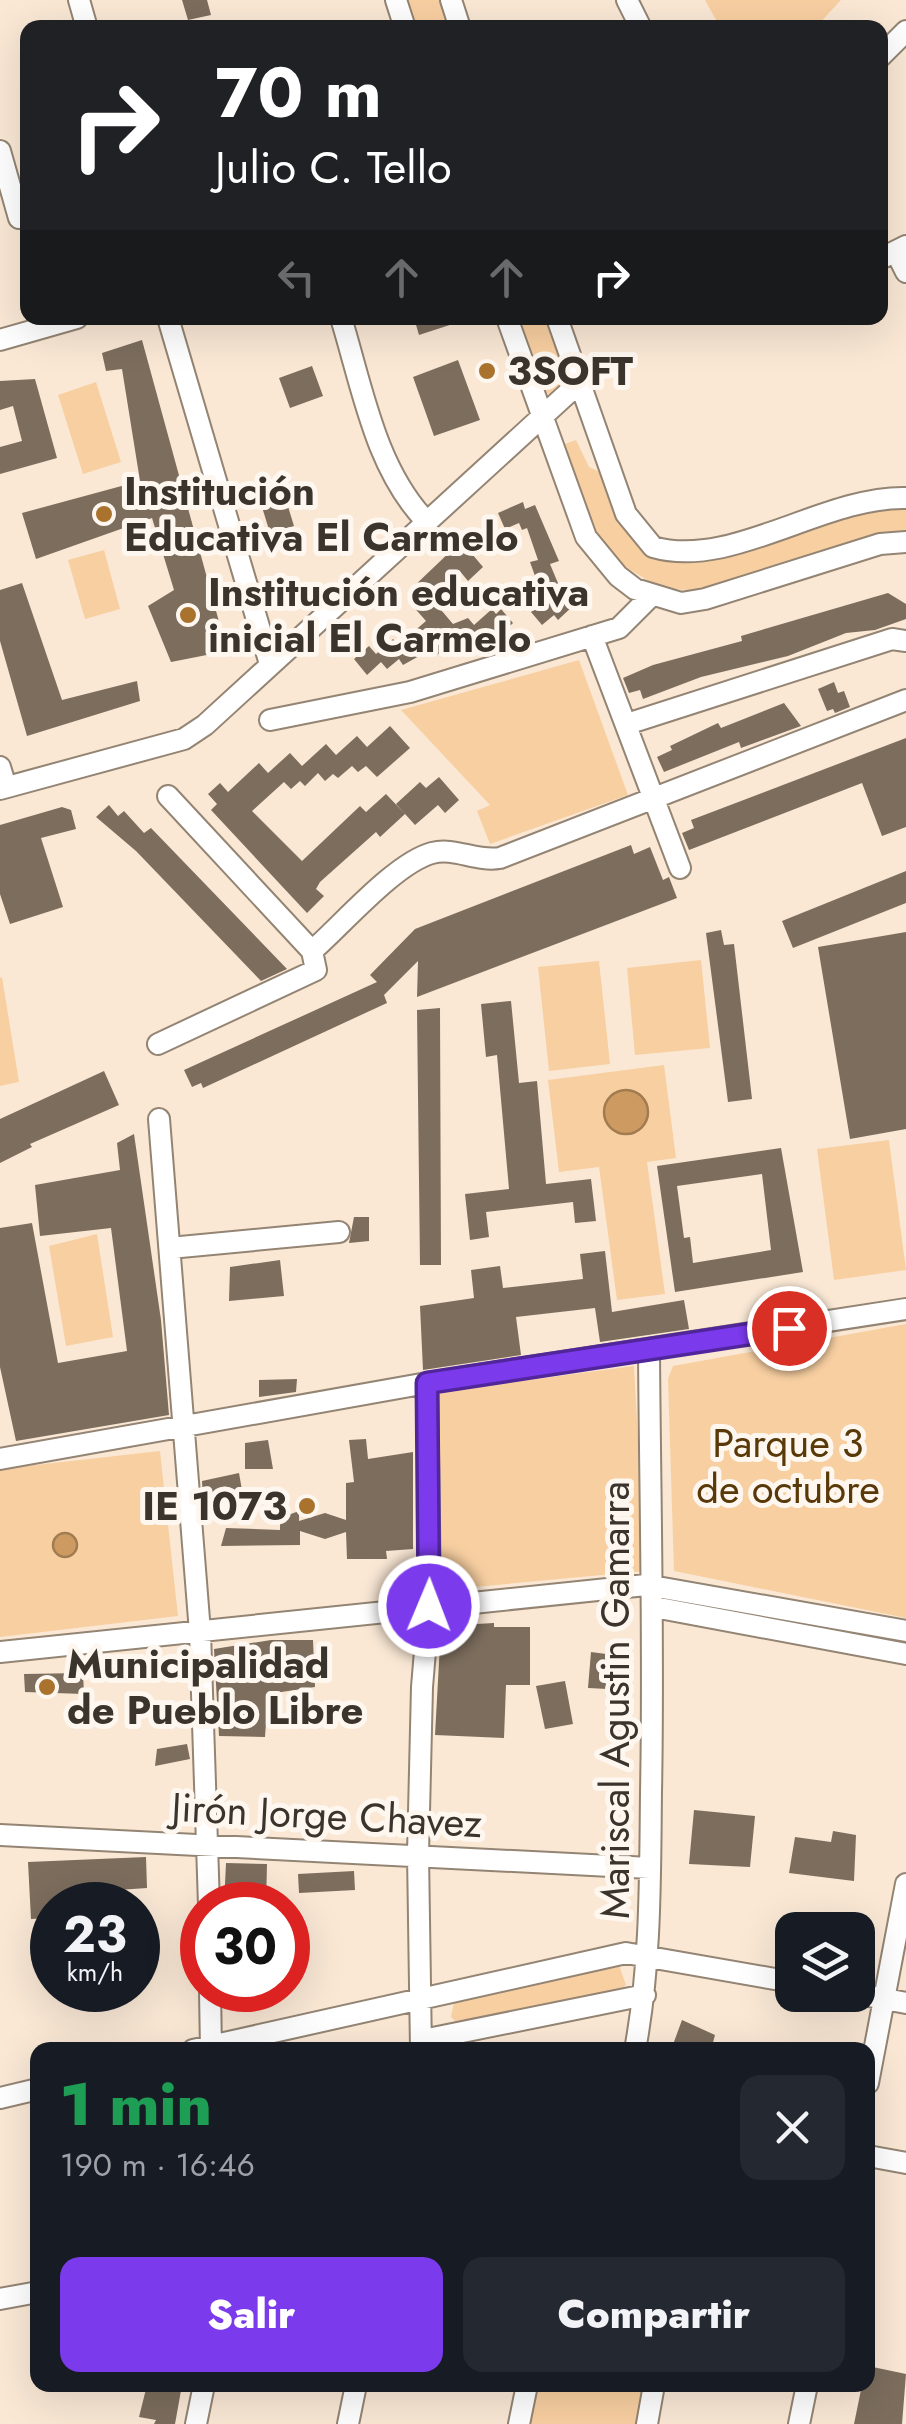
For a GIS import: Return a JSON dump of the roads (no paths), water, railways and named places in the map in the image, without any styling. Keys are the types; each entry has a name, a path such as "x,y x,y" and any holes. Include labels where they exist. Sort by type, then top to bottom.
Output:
{"street":[{"path":"888,48 906,30"},
{"path":"0,151 16,219"},
{"path":"894,252 906,272"},
{"path":"0,340 52,325"},
{"path":"170,325 270,664"},
{"path":"343,325 384,455 410,505 426,521"},
{"path":"510,325 586,537 618,576 651,596 681,604 705,599 880,544 906,542"},
{"path":"559,325 626,514 652,546 694,554 869,498 906,498"},
{"path":"2,781 184,739 205,725 579,383"},
{"path":"270,720 410,692 619,628 651,596"},
{"path":"592,636 680,868"},
{"path":"627,724 892,640 906,641"},
{"path":"312,952 420,858 446,852 478,860 500,858 653,795 906,700"},
{"path":"158,1044 316,970 312,952 168,796"},
{"path":"159,1119 200,1632 208,1882"},
{"path":"170,1248 338,1232"},
{"path":"0,1460 427,1383 906,1309"},
{"name":"Mariscal Agustin Gamarra","path":"636,2042 645,1995 650,1868 654,1585 649,1350"},
{"path":"422,2042 418,1854 429,1606 427,1383"},
{"path":"0,1652 654,1585 906,1631"},
{"path":"654,1607 906,1654"},
{"name":"Jirón Jorge Chavez","path":"0,1836 208,1843 650,1868"},
{"path":"875,2046 906,1884"},
{"path":"230,2042 626,1953 775,1979"},
{"path":"435,2042 645,1995"},
{"path":"875,1997 906,2003"},
{"path":"206,2042 208,2012"},
{"path":"0,2098 30,2091"},
{"path":"875,2157 906,2163"},
{"path":"0,2299 30,2293"},
{"path":"202,2392 196,2422 218,2424"},
{"path":"348,2424 355,2392"},
{"path":"519,2424 526,2392"},
{"path":"647,2424 653,2392"},
{"path":"799,2424 806,2392"}],"place":[{"name":"3SOFT","path":"487,371"},
{"name":"Institución Educativa El Carmelo","path":"104,514"},
{"name":"Institución educativa inicial El Carmelo","path":"188,615"},
{"name":"IE 1073","path":"307,1506"},
{"name":"Municipalidad de Pueblo Libre","path":"47,1687"}],"park label":[{"name":"Parque 3 de octubre","path":"788,1466"}]}
